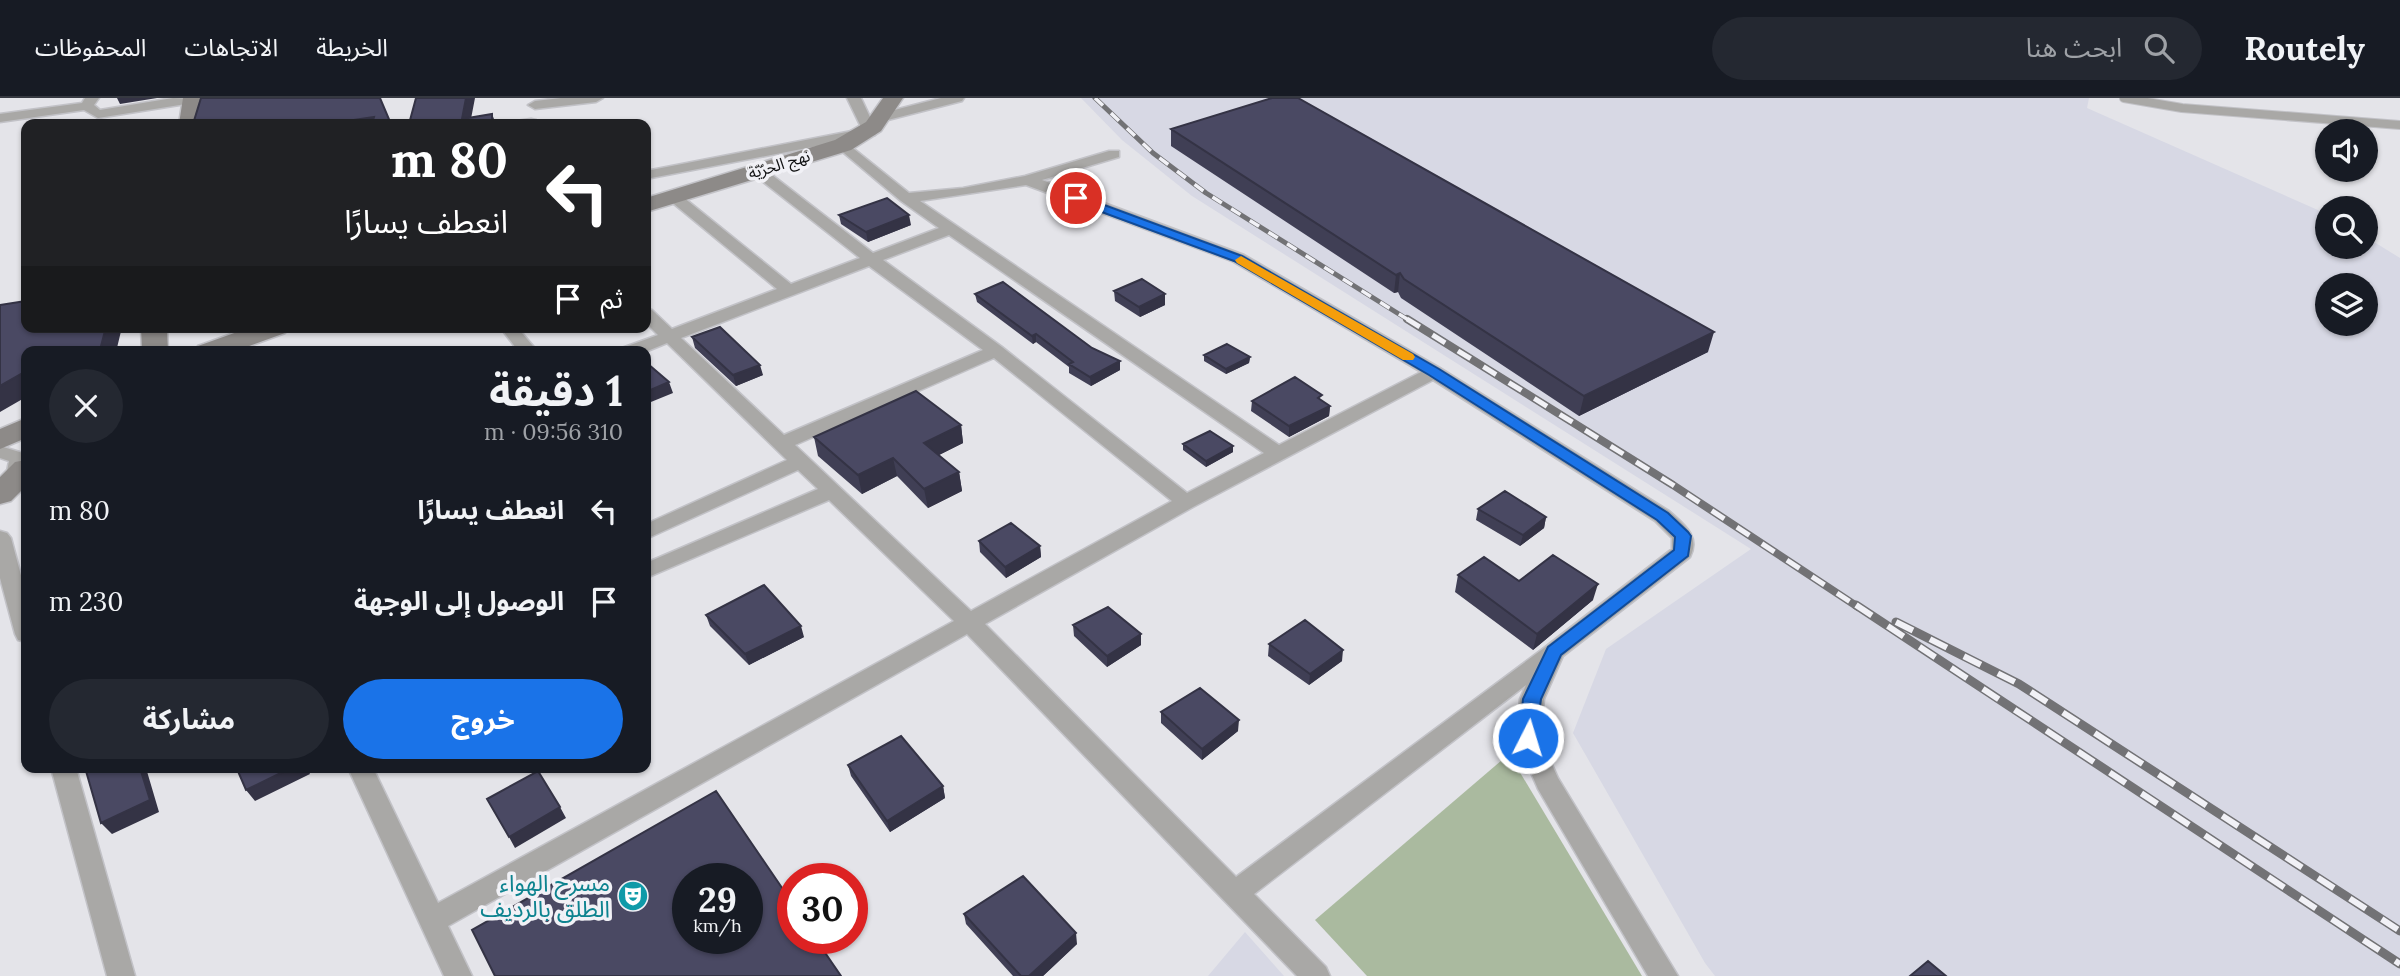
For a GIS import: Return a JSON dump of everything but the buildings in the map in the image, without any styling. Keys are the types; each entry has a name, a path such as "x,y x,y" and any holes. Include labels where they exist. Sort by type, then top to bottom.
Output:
{"street":[{"path":"530,119 535,102 596,98"},
{"path":"854,98 882,116"},
{"path":"651,174 957,98"},
{"path":"0,118 89,102 97,114 194,108"},
{"name":"نهج الحرّيّة","path":"651,203 843,145 882,116"},
{"path":"843,145 906,198 1279,454"},
{"path":"906,198 963,192 1027,180 1114,154"},
{"path":"758,171 872,260 996,351 1186,502"},
{"path":"1027,180 1238,258 1434,372 1662,516 1683,536 1682,552 1234,894"},
{"path":"674,196 789,291"},
{"path":"644,346 951,229"},
{"path":"651,319 970,623 1316,976"},
{"path":"226,346 260,333"},
{"path":"782,443 996,351"},
{"path":"433,920 1186,502 1434,372"},
{"path":"0,440 21,430"},
{"path":"0,452 19,458 14,480"},
{"path":"651,530 800,462"},
{"path":"651,569 832,491"},
{"path":"0,538 21,616"},
{"path":"1554,651 1532,699 1528,738 1547,782 1664,976"},
{"path":"64,773 121,976"},
{"path":"362,773 458,976"}],"lane":[{"path":"2124,98 2182,108 2400,125"}],"shaded area":[{"path":"1081,98 2089,98 2087,108 2315,209 2315,259 2378,259 2378,244 2400,258 2400,976 1715,976 1573,733 1606,649 1751,549 1192,196 1122,140"},
{"path":"1245,932 1284,976 1208,976"}],"green space":[{"path":"1509,754 1642,976 1367,976 1315,920"}],"railway":[{"path":"1095,98 1153,153 1206,193 1410,321"},
{"path":"1407,319 1673,485 1858,607"},
{"path":"1856,605 2400,964"},
{"path":"1896,622 2019,684 2400,931"}],"slow traffic":[{"path":"1241,260 1408,357"}],"place":[{"name":"مسرح الهواء الطلق بالرديف","path":"633,896"}],"route":[{"path":"1076,198 1238,258 1434,372 1662,516 1683,536 1682,552 1554,651 1532,699 1528,738"}]}
